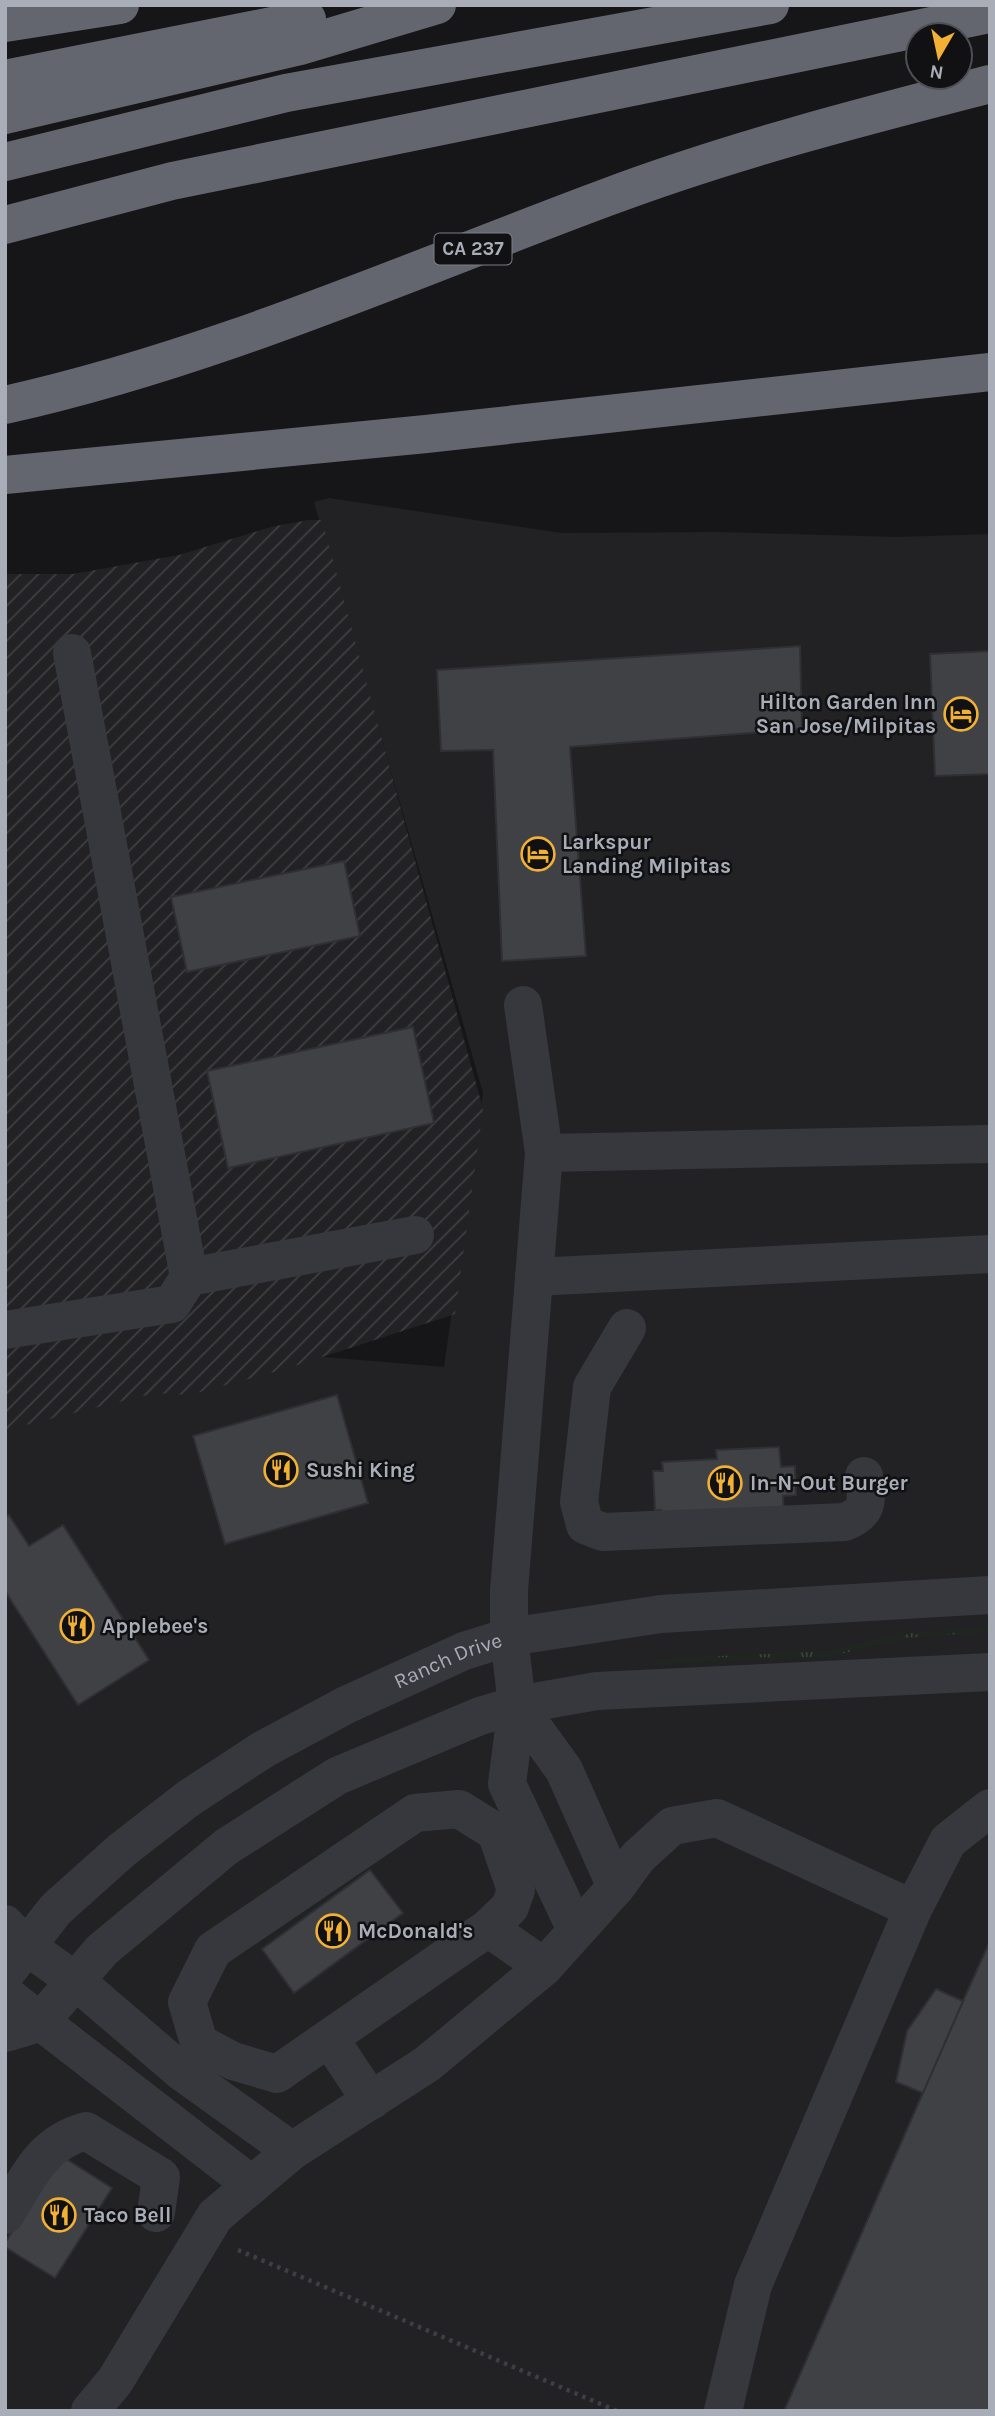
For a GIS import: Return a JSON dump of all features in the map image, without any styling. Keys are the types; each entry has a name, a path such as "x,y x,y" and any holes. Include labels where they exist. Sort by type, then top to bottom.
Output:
{"highway":[{"path":"5,23 120,5"},
{"path":"5,79 385,5"},
{"path":"5,115 300,46 437,5"},
{"path":"5,162 286,93 770,5"},
{"path":"5,225 172,181 990,14"},
{"name":"CA 237","path":"5,405 91,386 250,335 608,197 753,150 990,84"},
{"path":"5,475 426,434 990,372"}],"street":[{"path":"5,1330 172,1304 189,1277 72,653"},
{"path":"523,1005 544,1153 514,1508 509,1637 517,1705 507,1784 576,1930"},
{"path":"544,1153 990,1144"},
{"path":"189,1277 415,1236"},
{"path":"534,1277 990,1254"},
{"path":"627,1328 592,1387 579,1502 585,1525 603,1532 845,1522 860,1515 866,1505 864,1476"},
{"name":"Ranch Drive","path":"12,1948 122,1850 189,1798 264,1749 346,1704 426,1668 509,1637 661,1614 990,1595"},
{"path":"22,2028 76,1982 102,1950 162,1897 226,1847 337,1776 480,1716 517,1705 597,1691 990,1672"},
{"path":"517,1705 564,1770 616,1887"},
{"path":"723,2411 753,2286 913,1909 948,1841 990,1808"},
{"path":"459,1809 496,1832 516,1890 499,1917 330,2039 278,2074 233,2061 199,2043 187,2002 213,1950 415,1813 459,1809"},
{"path":"90,2411 115,2381 215,2216 292,2151 427,2064 544,1967 616,1887 638,1857 672,1826 717,1818 913,1909"},
{"path":"499,1917 544,1967"},
{"path":"12,1948 76,1982 182,2072 292,2151"},
{"path":"5,1994 22,2028 252,2185"},
{"path":"330,2039 371,2101"},
{"path":"5,2215 40,2159 62,2138 86,2131 161,2177 156,2213"}],"path":[{"path":"203,2235 617,2411"}],"shaded area":[{"path":"329,498 562,533 718,532 898,537 990,534 990,2411 5,2411 5,1428 289,1354 444,1367 483,1093 314,502"},
{"path":"322,520 483,1109 455,1314 282,1370 189,1395 155,1393 5,1430 5,574 73,574 179,555 271,527"}],"green space":[{"path":"990,1627 990,1632 904,1638 833,1656 652,1664 659,1659 831,1651 901,1634"}],"building":[{"name":"Larkspur Landing Milpitas","path":"800,646 802,729 570,747 586,956 502,961 493,750 441,751 437,670"},
{"name":"Hilton Garden Inn San Jose/Milpitas","path":"990,651 990,774 935,776 930,654"},
{"path":"344,861 360,936 187,972 171,897"},
{"path":"413,1027 434,1123 228,1168 207,1071"},
{"name":"Sushi King","path":"337,1395 368,1503 225,1544 193,1436"},
{"name":"In-N-Out Burger","path":"779,1447 781,1467 795,1466 796,1495 783,1496 784,1516 661,1523 661,1510 655,1510 653,1471 663,1471 662,1462 717,1459 716,1450"},
{"name":"Applebee's","path":"9,1515 29,1546 63,1525 149,1660 78,1705 5,1591 5,1517"},
{"name":"McDonald's","path":"370,1870 403,1913 294,1993 262,1949"},
{"path":"990,1941 990,2411 784,2411 963,2001"},
{"path":"936,1989 963,2001 923,2093 896,2082 907,2031"},
{"name":"Taco Bell","path":"60,2155 112,2188 55,2278 5,2247 5,2243"}],"place":[{"name":"Hilton Garden Inn San Jose/Milpitas","path":"961,714"},
{"name":"Larkspur Landing Milpitas","path":"538,854"},
{"name":"Sushi King","path":"281,1470"},
{"name":"In-N-Out Burger","path":"725,1483"},
{"name":"Applebee's","path":"77,1626"},
{"name":"McDonald's","path":"333,1931"},
{"name":"Taco Bell","path":"59,2215"}]}
